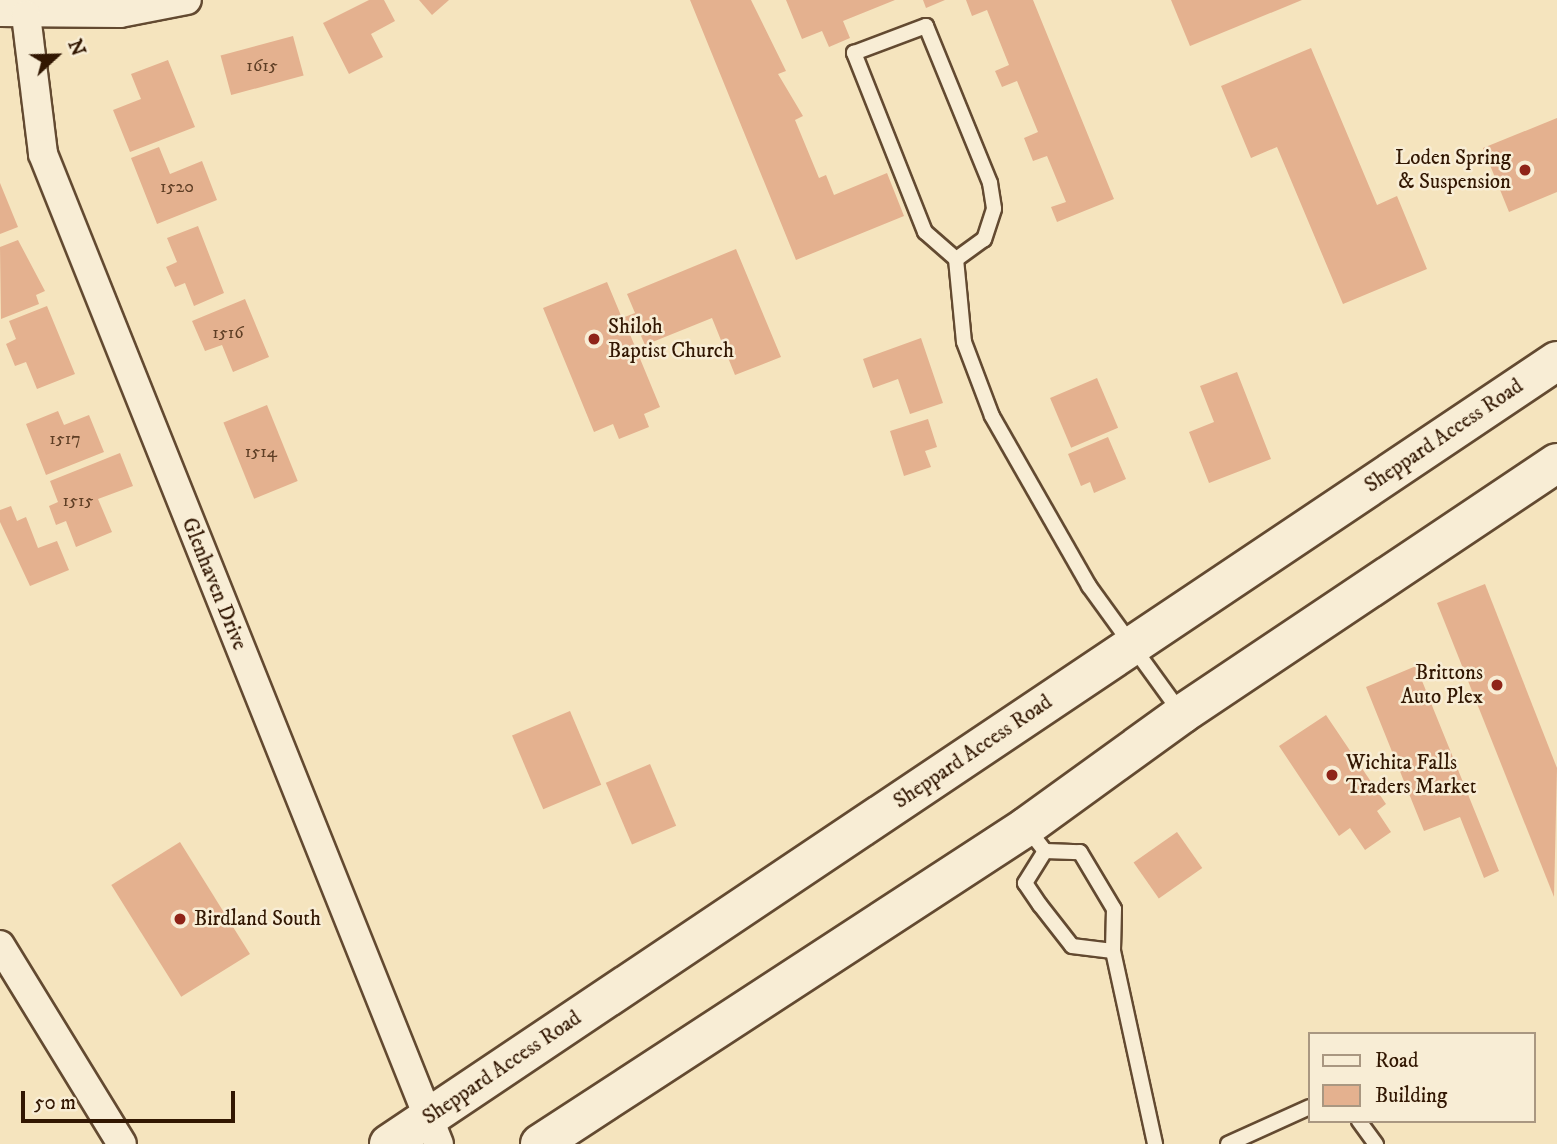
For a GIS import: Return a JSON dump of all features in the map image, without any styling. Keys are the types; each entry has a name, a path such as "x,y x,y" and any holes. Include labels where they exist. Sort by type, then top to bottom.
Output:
{"main road":[{"name":"Sheppard Access Road","path":"389,1144 433,1131 1132,645 1557,361"},
{"path":"540,1144 1035,839 1182,714 1557,463"}],"street":[{"path":"13,13 120,13 187,0"},
{"name":"Glenhaven Drive","path":"13,13 43,154 433,1131"},
{"path":"0,945 122,1144"}],"lane":[{"path":"956,258 984,239 994,209 990,183 926,26 854,53 925,232 956,258 964,342 992,416 1089,586 1182,714"},
{"path":"1113,951 1072,946 1040,905 1025,883 1035,839 1080,852 1114,909 1113,951 1155,1144"},
{"path":"1228,1144 1308,1108"},
{"path":"1360,1123 1376,1144"}],"building":[{"path":"369,0 384,0 395,21 371,34 383,57 349,74 323,23"},
{"path":"419,0 449,0 432,15"},
{"path":"690,0 751,0 786,71 778,74 803,116 795,120 819,178 826,175 834,195 887,173 904,216 796,260"},
{"path":"786,0 895,0 843,21 850,38 829,47 822,31 802,39"},
{"path":"923,0 945,0 926,8"},
{"path":"966,0 1033,0 1114,199 1057,222 1051,207 1066,202 1047,156 1033,161 1024,138 1038,132 1017,81 1002,87 995,71 1009,65 987,10 972,16"},
{"path":"1171,0 1302,0 1190,46"},
{"path":"293,36 304,76 231,95 221,55"},
{"path":"1311,48 1377,205 1397,196 1427,269 1343,304 1277,147 1251,158 1221,86"},
{"path":"168,60 195,127 130,152 113,110 141,99 131,74"},
{"name":"Loden Spring & Suspension","path":"1557,118 1557,192 1509,212 1483,148"},
{"path":"159,147 170,174 202,161 217,200 157,224 131,158"},
{"path":"0,183 18,227 0,234"},
{"path":"198,226 224,293 194,306 185,283 175,287 166,267 177,262 167,238"},
{"path":"18,240 45,291 36,295 39,304 1,319 0,247"},
{"name":"Shiloh Baptist Church","path":"736,249 781,357 735,375 712,318 645,345 638,329 629,332 660,407 644,414 649,427 619,439 613,424 594,432 543,308 607,282 622,318 635,313 627,294"},
{"path":"245,299 269,357 233,372 222,345 205,351 192,321"},
{"path":"47,306 75,374 37,389 26,362 15,366 6,344 16,339 9,321"},
{"path":"921,338 943,403 910,414 898,379 873,388 863,359"},
{"path":"1237,372 1271,459 1209,483 1189,432 1214,422 1200,386"},
{"path":"1097,378 1118,428 1071,448 1050,398"},
{"path":"267,405 298,481 254,499 223,423"},
{"path":"58,411 64,425 89,415 104,452 46,475 26,424"},
{"path":"928,419 937,447 925,451 931,467 904,476 890,431"},
{"path":"1108,437 1126,479 1094,493 1090,482 1081,486 1068,454"},
{"path":"120,453 133,486 98,499 112,532 76,547 66,521 56,525 49,506 58,502 50,481"},
{"path":"11,506 17,521 26,517 38,548 57,541 69,570 30,586 0,522 0,510"},
{"name":"Brittons Auto Plex","path":"1485,584 1557,768 1554,897 1437,603"},
{"name":"Brittons Auto Plex","path":"1416,666 1499,871 1484,878 1460,817 1424,831 1366,687"},
{"path":"570,711 601,785 543,809 512,736"},
{"name":"Wichita Falls Traders Market","path":"1326,715 1386,804 1377,811 1391,832 1365,850 1350,828 1339,836 1279,746"},
{"path":"650,764 676,826 632,844 606,783"},
{"path":"1177,832 1202,868 1159,898 1134,862"},
{"name":"Birdland South","path":"180,842 250,954 181,997 111,885"}],"place":[{"name":"Loden Spring & Suspension","path":"1525,170"},
{"name":"Shiloh Baptist Church","path":"594,339"},
{"name":"Brittons Auto Plex","path":"1497,685"},
{"name":"Wichita Falls Traders Market","path":"1332,775"},
{"name":"Birdland South","path":"180,919"}]}
